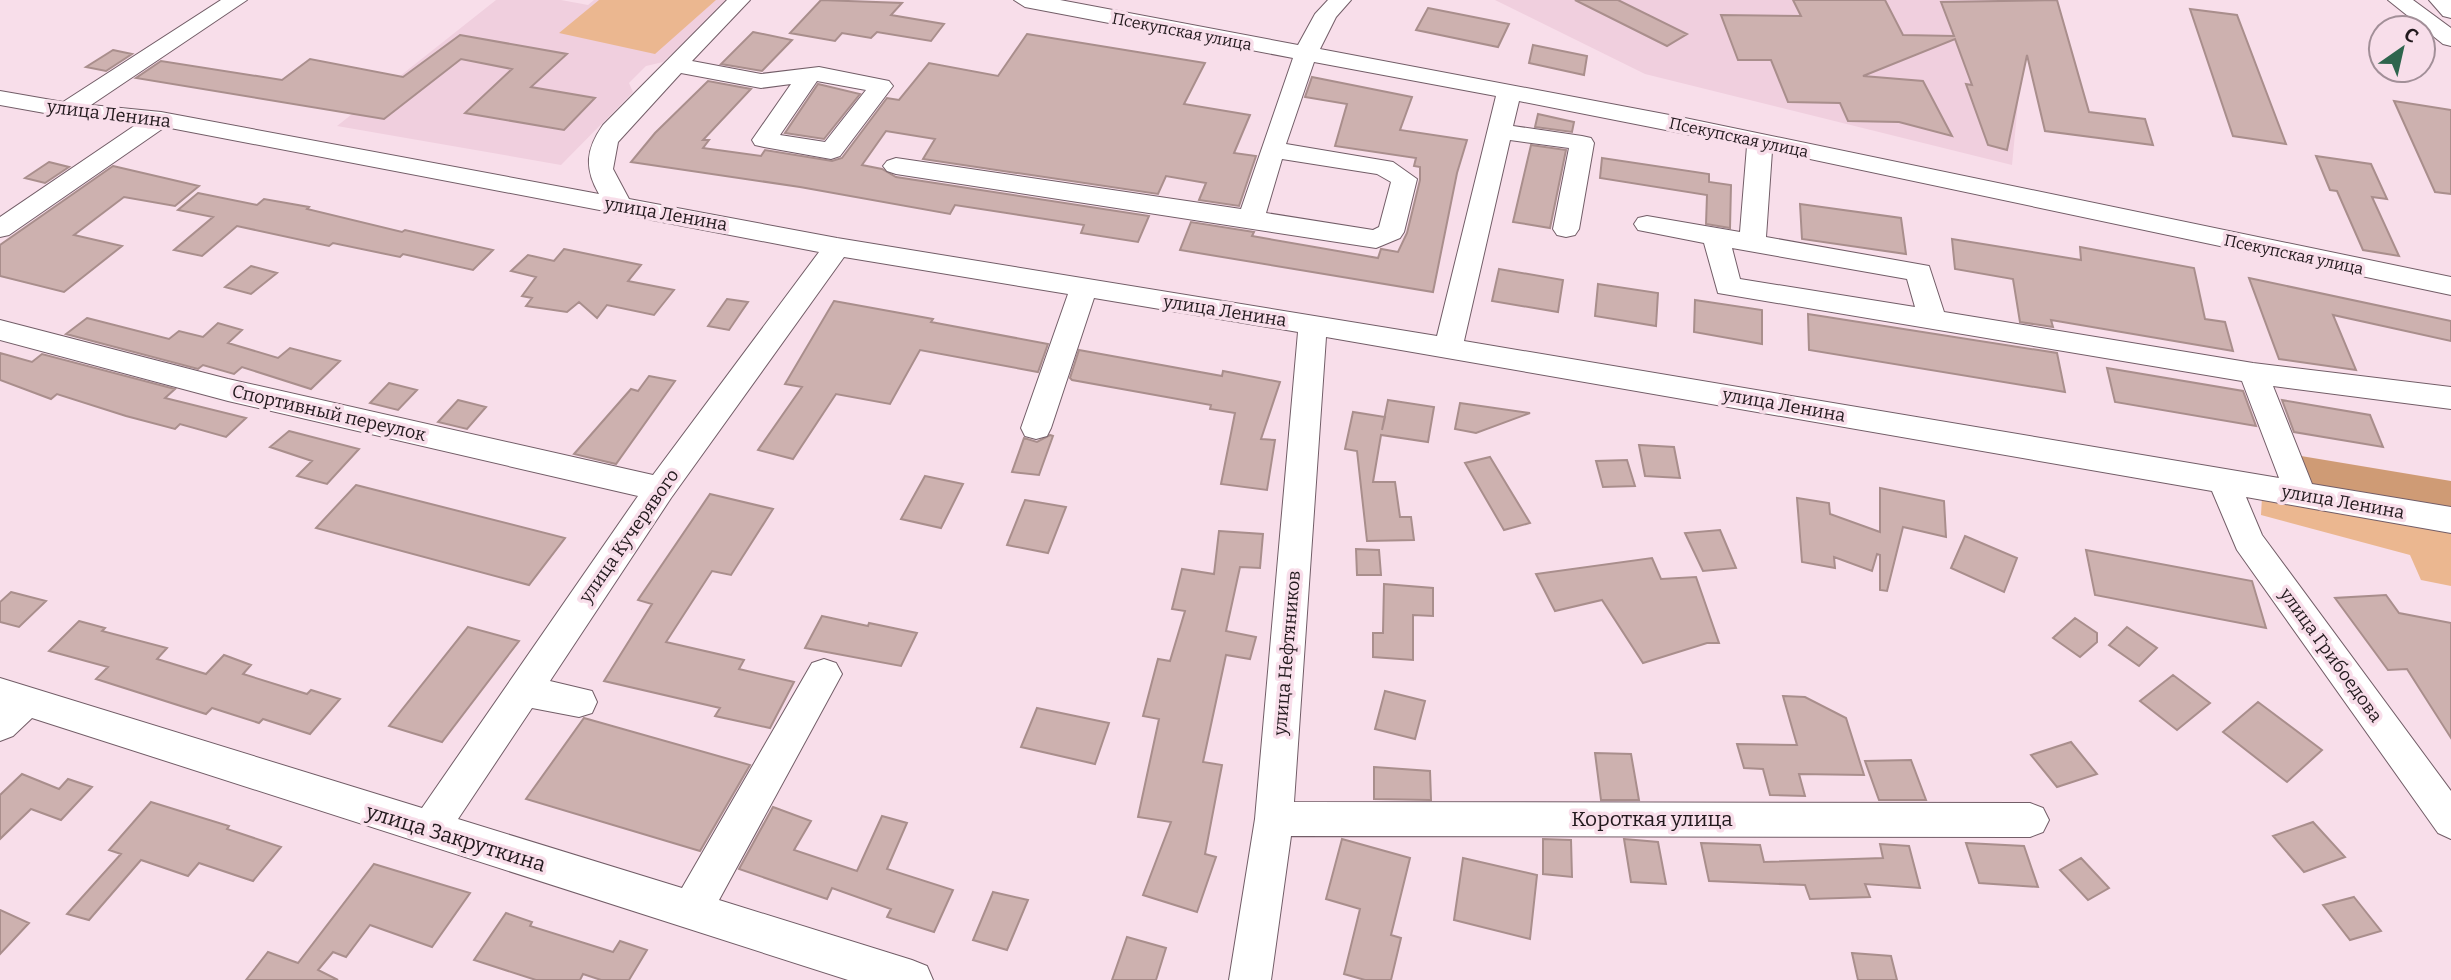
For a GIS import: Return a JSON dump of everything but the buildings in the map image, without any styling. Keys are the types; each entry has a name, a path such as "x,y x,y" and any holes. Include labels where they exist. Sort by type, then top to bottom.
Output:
{"street":[{"path":"67,110 236,0"},
{"path":"620,206 600,167 600,149 612,130 740,0"},
{"name":"Псекупская улица","path":"1025,0 1759,141 2451,286"},
{"path":"1251,219 1304,53 1329,7 1340,0"},
{"path":"2399,0 2451,38"},
{"path":"2440,0 2451,11"},
{"path":"677,65 761,81 810,75 881,86 831,151 764,140 810,75"},
{"path":"1448,348 1509,91"},
{"name":"улица Ленина","path":"0,98 67,110 161,119 837,247 948,276 1084,288 1313,325 2097,469 2224,482 2451,520"},
{"path":"0,229 161,119"},
{"path":"1500,131 1582,143 1566,229"},
{"path":"1752,243 1759,141"},
{"path":"896,166 1376,239 1391,232 1404,179 1384,167 1275,150"},
{"path":"1647,224 1919,272 1933,321"},
{"path":"1716,237 1728,286 2253,373 2451,398"},
{"name":"улица Кучерявого","path":"429,830 660,489 837,247"},
{"path":"1036,428 1084,288"},
{"name":"улица Нефтяников","path":"1250,980 1274,819 1313,325"},
{"name":"Спортивный переулок","path":"0,330 228,390 660,489"},
{"path":"2253,373 2301,495"},
{"name":"улица Грибоедова","path":"2224,482 2248,541 2451,821"},
{"path":"691,911 824,674"},
{"path":"523,691 579,702"},
{"path":"0,726 14,696"},
{"name":"улица Закруткина","path":"14,696 429,830 912,980"},
{"name":"Короткая улица","path":"1274,819 2030,820"}],"shaded area":[{"path":"496,0 561,0 588,5 594,0 728,0 663,62 646,66 629,83 633,92 561,165 337,126"},
{"path":"599,0 716,0 655,54 559,33"},
{"path":"1495,0 2006,0 2020,82 2012,165 1645,74"},
{"path":"2301,456 2451,481 2451,512 2312,488"},
{"path":"2262,497 2451,529 2451,586 2421,580 2410,555 2261,515"}]}
